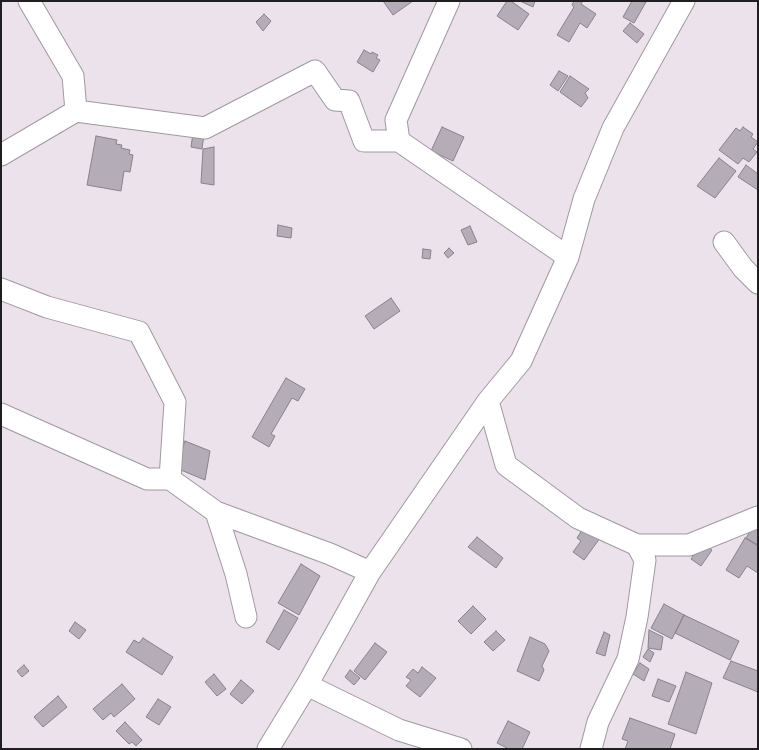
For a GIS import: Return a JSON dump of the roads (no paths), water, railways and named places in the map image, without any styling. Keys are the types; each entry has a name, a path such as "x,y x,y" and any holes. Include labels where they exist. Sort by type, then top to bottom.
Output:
{"street":[{"path":"29,1 73,76 76,111"},
{"path":"399,140 396,120 449,1"},
{"path":"268,749 307,685 370,572 488,401 521,361 568,257 584,199 613,128 684,1"},
{"path":"1,154 76,111 205,128 315,71 335,100 349,101 364,141 399,140 568,257"},
{"path":"724,242 743,268 758,283"},
{"path":"1,289 47,307 139,332 175,402 170,479"},
{"path":"488,401 506,465 578,518 637,545 690,545 758,517"},
{"path":"1,414 146,479 170,479 216,512 330,554 370,572"},
{"path":"216,512 236,574 246,616"},
{"path":"591,749 598,722 628,659 637,617 645,560 637,545"},
{"path":"307,685 399,730 461,749"}]}
